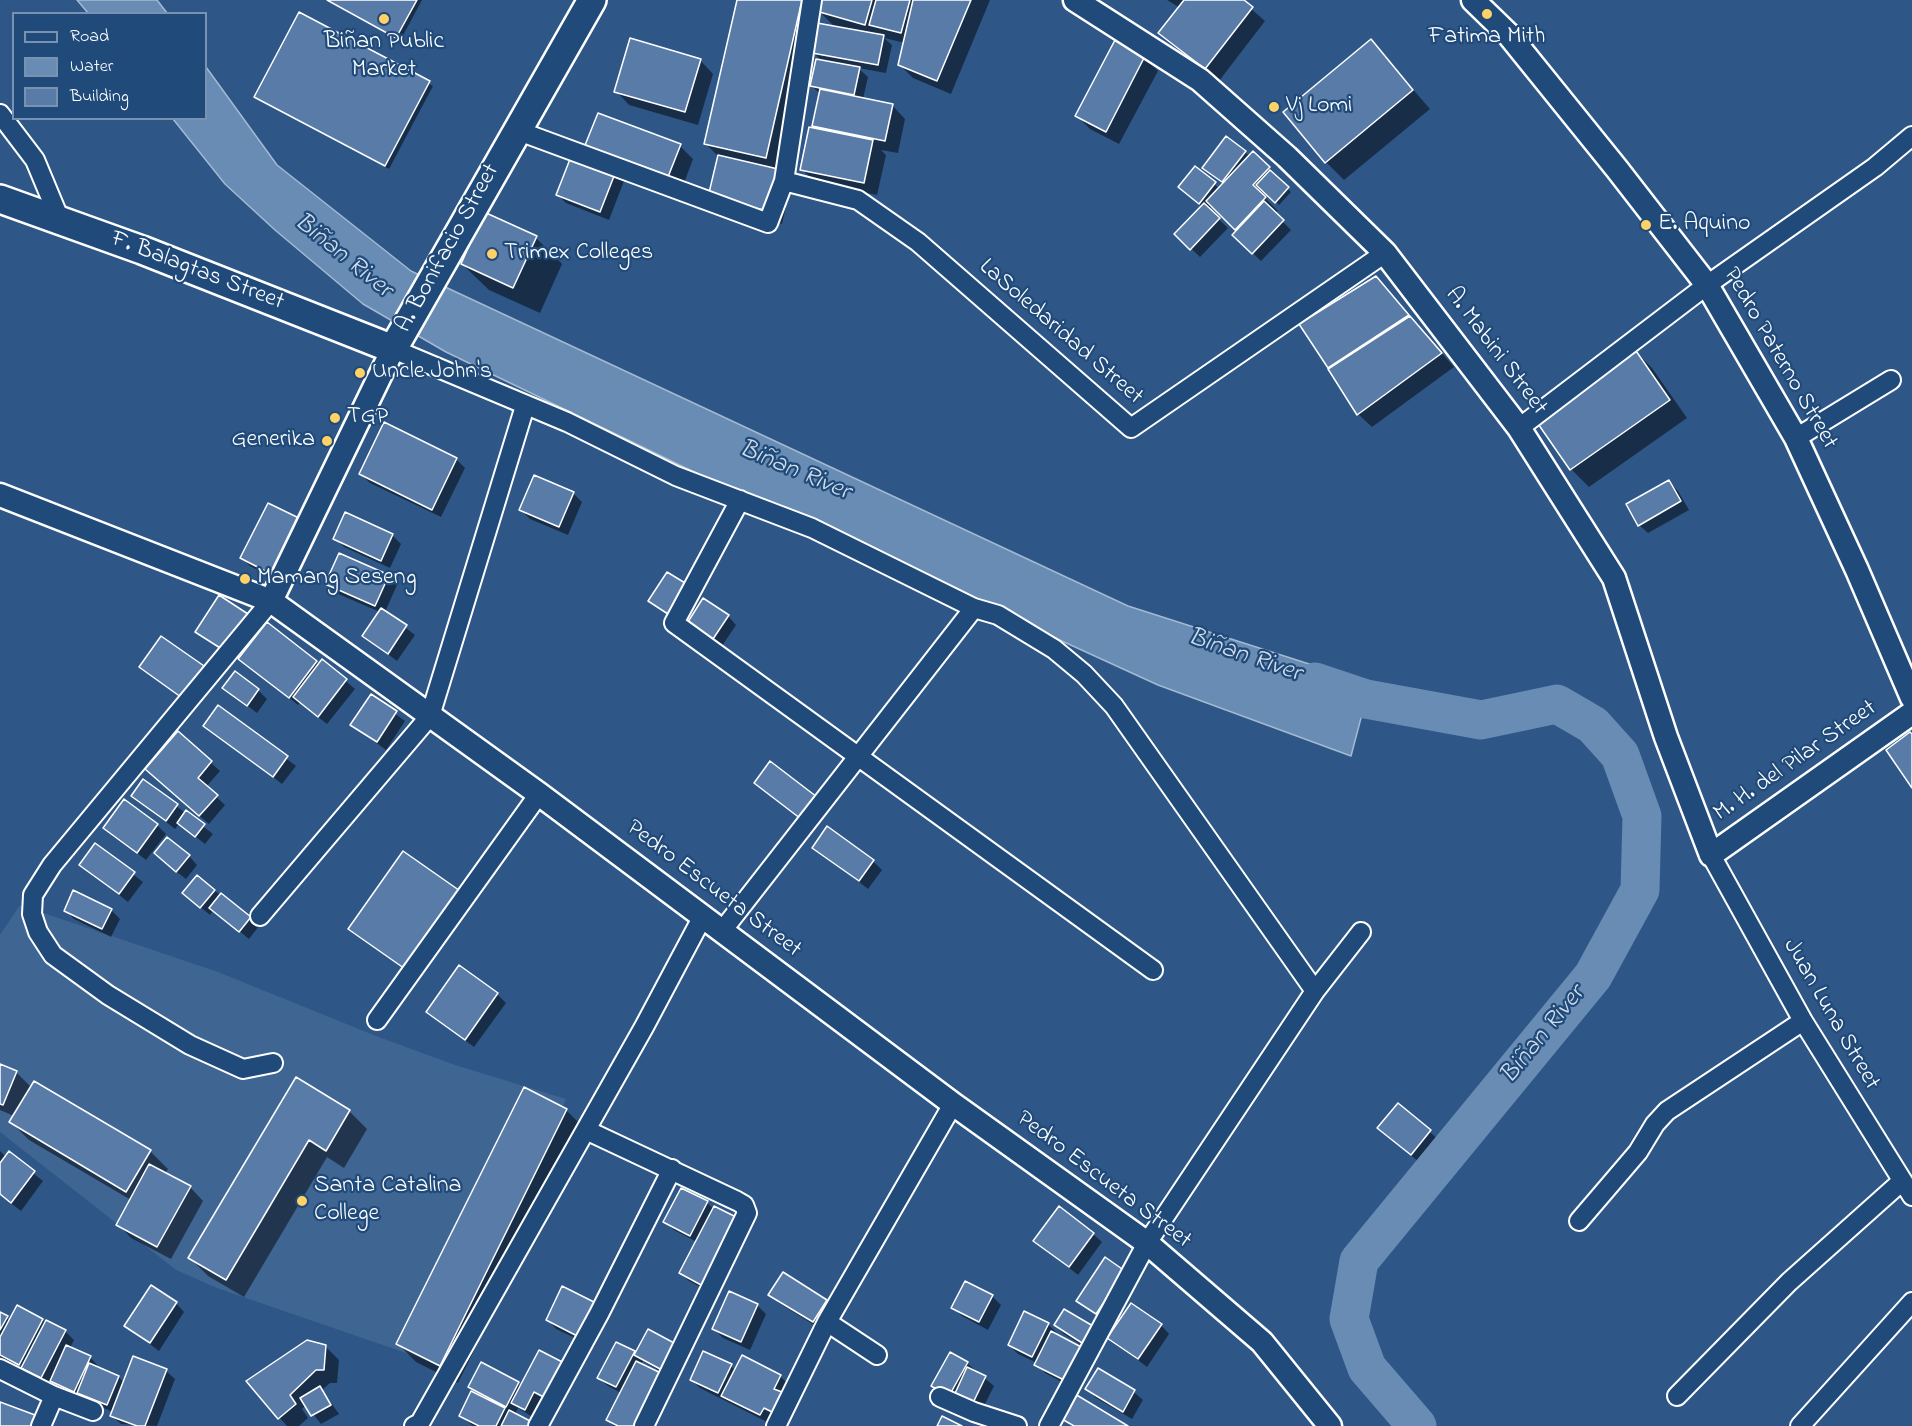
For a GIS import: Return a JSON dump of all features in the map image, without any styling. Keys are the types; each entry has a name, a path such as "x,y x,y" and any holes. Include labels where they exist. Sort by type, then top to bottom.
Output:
{"main road":[{"name":"A. Bonifacio Street","path":"398,341 592,0"},
{"name":"F. Balagtas Street","path":"0,199 398,341"}],"street":[{"path":"516,130 768,223 784,181 812,0"},
{"name":"Pedro Paterno Street","path":"1473,0 1508,34 1617,168 1707,285 1796,438 1857,570 1912,698"},
{"name":"A. Mabini Street","path":"1079,1 1200,80 1287,157 1385,253 1519,428 1614,578 1666,737 1711,855"},
{"path":"0,114 35,160 60,220"},
{"path":"1519,428 1707,285 1875,167 1912,136"},
{"name":"LaSoledaridad Street","path":"784,181 858,200 918,242 1131,428 1385,253"},
{"path":"398,341 525,406 567,422 676,476 812,528 974,608 998,615 1054,649 1084,674 1114,706 1315,991"},
{"name":"A. Bonifacio Street","path":"271,601 398,341"},
{"path":"1796,438 1892,380"},
{"path":"260,916 430,716 525,406"},
{"name":"Pedro Escueta Street","path":"0,495 271,601 539,794 953,1104 1147,1243 1262,1342 1330,1426"},
{"path":"740,500 674,623 1153,970"},
{"path":"271,601 52,865 33,895 32,914 38,932 53,955 108,995 190,1045 243,1069 273,1063"},
{"path":"722,931 974,608"},
{"name":"M. H. del Pilar Street","path":"1711,855 1912,713"},
{"path":"377,1020 539,794"},
{"name":"Juan Luna Street","path":"1711,855 1803,1021 1907,1189"},
{"path":"419,1425 586,1130 703,916"},
{"path":"1049,1426 1147,1243 1315,991 1361,932"},
{"path":"1580,1221 1638,1152 1655,1124 1667,1111 1803,1021"},
{"path":"776,1426 827,1322 953,1104"},
{"path":"586,1130 744,1205 747,1213 644,1426"},
{"path":"538,1426 599,1314 672,1169"},
{"path":"1677,1396 1789,1282 1907,1189"},
{"path":"1800,1426 1912,1302"},
{"path":"827,1322 877,1355"},
{"path":"0,1369 54,1396 93,1411"},
{"path":"41,1426 54,1396"},
{"path":"940,1397 974,1412 1017,1426"}],"shaded area":[{"name":"Santa Catalina College","path":"20,905 218,972 376,1036 455,1065 566,1099 438,1364 217,1288 176,1270 0,1132 0,935"}],"water":[{"path":"77,0 157,0 166,12 87,12"},
{"path":"207,68 277,165 411,271 1128,606 1381,687 1366,699 1351,756 1158,685 717,483 446,352 363,304 275,230 225,184 174,120 207,120"}],"building":[{"name":"Biñan Public Market","path":"327,0 417,0 396,38"},
{"path":"737,0 802,0 766,158 704,144"},
{"path":"820,0 872,0 865,25 816,11"},
{"path":"876,0 910,0 901,33 869,25"},
{"path":"913,0 971,0 937,81 898,65"},
{"path":"1184,0 1244,0 1253,7 1205,69 1158,33"},
{"path":"299,12 430,81 385,166 254,97"},
{"path":"817,23 884,35 878,65 812,53"},
{"path":"630,38 701,59 685,112 614,92"},
{"path":"1371,39 1413,90 1325,163 1283,112"},
{"path":"1115,40 1145,56 1106,132 1075,116"},
{"path":"816,59 860,67 854,95 810,86"},
{"path":"820,89 893,104 885,141 812,126"},
{"path":"598,113 681,144 666,182 583,150"},
{"path":"809,127 873,140 864,183 800,170"},
{"path":"1226,136 1246,151 1222,182 1202,168"},
{"path":"1253,151 1270,167 1253,185 1266,197 1235,230 1206,201"},
{"path":"572,154 616,171 600,212 556,195"},
{"path":"718,155 778,169 768,211 708,197"},
{"path":"1195,166 1216,182 1199,204 1178,187"},
{"path":"1270,170 1289,187 1275,203 1256,185"},
{"path":"1264,201 1284,220 1252,254 1232,235"},
{"path":"1204,203 1220,218 1190,250 1174,234"},
{"path":"484,212 537,236 513,288 461,264"},
{"path":"1376,276 1409,315 1328,368 1299,324"},
{"path":"1410,316 1442,353 1357,415 1328,369"},
{"path":"1634,348 1670,400 1570,470 1534,418"},
{"path":"384,422 457,458 432,510 359,474"},
{"path":"534,475 574,492 559,527 519,510"},
{"path":"1669,480 1681,501 1638,526 1626,504"},
{"path":"268,503 305,521 277,577 240,558"},
{"path":"345,512 393,534 381,561 333,539"},
{"path":"339,553 389,575 375,606 325,584"},
{"path":"667,572 690,586 671,616 648,601"},
{"path":"219,595 251,616 228,653 195,632"},
{"path":"703,598 729,615 711,642 686,625"},
{"path":"381,608 407,625 388,654 362,636"},
{"path":"267,622 317,661 289,698 238,659"},
{"path":"161,636 207,668 185,700 139,667"},
{"path":"322,659 347,679 318,717 293,697"},
{"path":"235,671 259,689 247,706 222,688"},
{"path":"371,694 397,711 377,742 350,725"},
{"path":"218,705 288,756 273,777 203,726"},
{"path":"178,731 212,761 198,778 218,795 199,816 145,769"},
{"path":"1910,732 1912,734 1912,788 1886,750"},
{"path":"770,761 817,797 801,819 754,783"},
{"path":"143,779 178,804 166,821 131,796"},
{"path":"124,799 158,824 137,853 103,828"},
{"path":"186,810 205,824 195,837 177,823"},
{"path":"827,826 874,860 859,881 812,848"},
{"path":"167,837 190,855 176,872 154,853"},
{"path":"95,843 135,872 119,894 79,865"},
{"path":"403,851 463,893 408,971 348,929"},
{"path":"197,875 215,890 200,908 182,893"},
{"path":"73,890 112,909 102,929 64,911"},
{"path":"221,893 251,917 239,932 209,908"},
{"path":"459,965 498,993 465,1040 426,1012"},
{"path":"0,1064 17,1071 3,1105 0,1104"},
{"path":"296,1077 350,1110 326,1151 309,1140 226,1280 188,1258"},
{"path":"34,1081 151,1150 126,1192 9,1122"},
{"path":"524,1087 567,1109 440,1366 396,1344"},
{"path":"1398,1103 1431,1130 1411,1155 1377,1128"},
{"path":"9,1151 35,1171 11,1203 0,1194 0,1163"},
{"path":"149,1164 191,1186 157,1247 116,1225"},
{"path":"681,1188 708,1201 690,1236 663,1222"},
{"path":"714,1206 738,1218 703,1286 679,1273"},
{"path":"1059,1206 1094,1233 1069,1267 1033,1241"},
{"path":"1105,1257 1125,1271 1096,1314 1076,1301"},
{"path":"783,1272 827,1300 813,1322 768,1295"},
{"path":"965,1281 993,1295 979,1322 951,1308"},
{"path":"151,1285 177,1302 150,1343 124,1326"},
{"path":"562,1286 602,1306 585,1340 546,1320"},
{"path":"729,1291 758,1304 741,1342 712,1329"},
{"path":"1131,1303 1162,1324 1138,1359 1107,1338"},
{"path":"17,1305 43,1319 19,1365 0,1355 0,1337"},
{"path":"1064,1309 1093,1326 1082,1343 1054,1325"},
{"path":"1024,1311 1049,1323 1032,1357 1008,1345"},
{"path":"0,1312 8,1316 0,1330"},
{"path":"46,1320 66,1330 41,1378 21,1368"},
{"path":"648,1329 676,1344 662,1370 634,1355"},
{"path":"1051,1331 1083,1348 1066,1381 1034,1365"},
{"path":"307,1340 326,1345 324,1370 316,1370 290,1395 296,1404 278,1419 246,1381"},
{"path":"616,1342 635,1351 616,1387 597,1378"},
{"path":"66,1345 91,1356 74,1392 50,1381"},
{"path":"539,1350 570,1366 551,1401 534,1392 525,1410 511,1403"},
{"path":"703,1351 732,1364 718,1393 690,1380"},
{"path":"950,1352 968,1362 949,1396 931,1386"},
{"path":"742,1355 781,1375 774,1389 782,1392 772,1412 764,1408 760,1415 721,1396"},
{"path":"133,1356 167,1369 145,1426 137,1426 110,1416"},
{"path":"636,1361 667,1376 642,1426 618,1426 606,1420"},
{"path":"481,1362 519,1382 506,1407 468,1387"},
{"path":"89,1363 119,1376 107,1405 77,1393"},
{"path":"967,1367 986,1376 970,1409 952,1400"},
{"path":"1098,1368 1135,1390 1123,1412 1085,1389"},
{"path":"320,1386 331,1405 311,1416 300,1398"},
{"path":"471,1391 505,1408 496,1426 479,1426 459,1416"},
{"path":"1075,1394 1128,1426 1074,1426 1060,1418"},
{"path":"0,1402 35,1415 31,1426 0,1426"},
{"path":"509,1410 532,1422 530,1426 501,1426"},
{"path":"942,1416 962,1426 937,1426"}],"waterway":[{"name":"Biñan River","path":"1315,682 1366,699 1481,720 1557,704 1593,725 1620,755 1642,816 1640,890 1593,976 1359,1261 1349,1319 1367,1368 1417,1426"}],"place":[{"name":"Fatima Mith","path":"1487,14"},
{"name":"Biñan Public Market","path":"384,19"},
{"name":"Vj Lomi","path":"1274,107"},
{"name":"E. Aquino","path":"1646,225"},
{"name":"Trimex Colleges","path":"492,254"},
{"name":"Uncle John's","path":"360,373"},
{"name":"TGP","path":"335,418"},
{"name":"Generika","path":"327,441"},
{"name":"Mamang Seseng","path":"245,579"},
{"name":"Santa Catalina College","path":"302,1201"}]}
